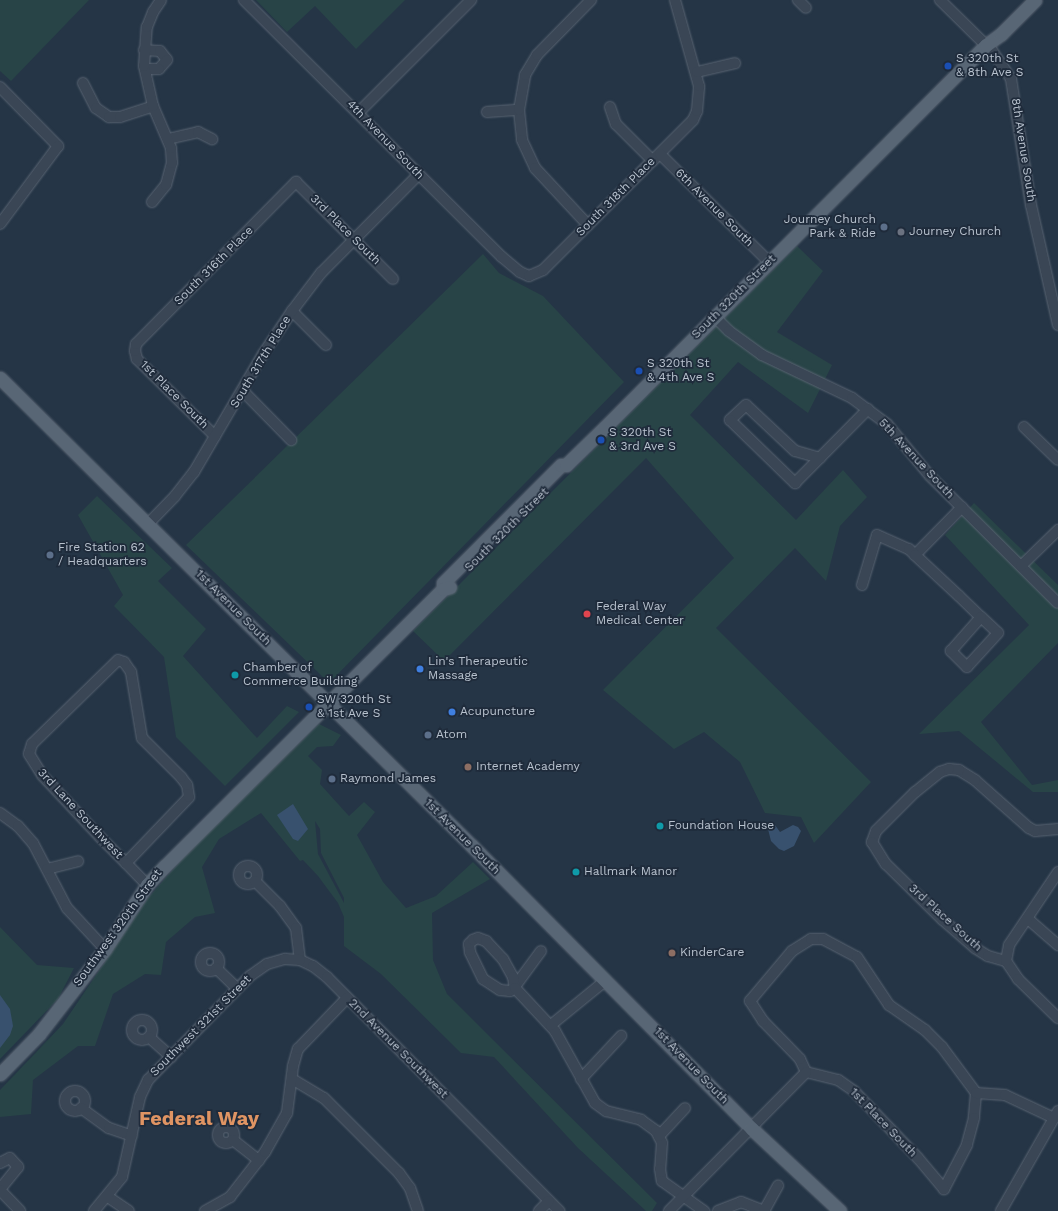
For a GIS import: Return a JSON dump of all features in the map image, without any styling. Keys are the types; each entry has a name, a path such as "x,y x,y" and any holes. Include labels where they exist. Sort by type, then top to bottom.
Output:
{"main road":[{"name":"South 320th Street","path":"986,45 996,29 1025,0"},
{"name":"South 320th Street","path":"329,704 443,589 450,587 467,571 564,473 566,465 714,316 986,45 1001,34 1035,0"},
{"name":"1st Avenue South","path":"0,378 606,980 752,1129 840,1211"},
{"name":"Southwest 320th Street","path":"0,1074 39,1034 106,949 147,885 329,704"}],"street":[{"path":"152,202 170,178 172,155 168,139 153,106 145,69 144,50 149,20 161,0"},
{"name":"4th Avenue South","path":"244,0 509,264 529,276"},
{"path":"358,113 471,0"},
{"path":"588,225 535,168 522,140 518,110 525,75 537,55 591,0"},
{"path":"675,0 697,72 735,63"},
{"path":"798,0 806,8"},
{"name":"8th Avenue South","path":"940,0 986,45 1004,65 1013,87 1031,205 1058,325"},
{"path":"948,8 956,0"},
{"path":"144,50 160,51 167,60 160,69 145,69"},
{"name":"South 318th Place","path":"529,276 540,272 688,127 697,110 700,86 697,72"},
{"path":"83,83 96,108 109,117 120,117 153,106"},
{"path":"0,87 58,146 0,224"},
{"name":"6th Avenue South","path":"610,107 616,124 656,158 769,262"},
{"path":"487,112 518,110"},
{"path":"168,139 198,132 212,139"},
{"name":"South 317th Place","path":"148,524 175,496 194,472 243,391 263,354 292,311 321,273 418,174"},
{"name":"3rd Place South","path":"296,182 393,279"},
{"name":"South 316th Place","path":"134,352 136,344 296,182"},
{"path":"292,311 326,345"},
{"name":"5th Avenue South","path":"714,316 740,340 762,355 852,398 887,424 930,476 1058,603"},
{"name":"1st Place South","path":"134,352 137,359 215,436"},
{"path":"243,391 291,440"},
{"path":"820,458 795,451 746,405 730,420 795,483 820,458 868,409"},
{"path":"1024,428 1058,460"},
{"path":"915,555 962,507"},
{"path":"1021,566 1058,530"},
{"path":"862,585 877,535 905,547 915,555 981,617 998,633 967,667 951,651 981,617"},
{"name":"3rd Lane Southwest","path":"126,863 190,797 187,785 181,777 142,738 130,668 121,660 111,664 37,739 29,750 35,766 126,863 147,885"},
{"name":"3rd Place South","path":"1006,961 988,956 967,942 886,864 872,842 876,831 915,792 942,771 959,770 985,787 1029,828 1035,831 1058,828"},
{"path":"0,813 27,835 47,869 67,908 106,949"},
{"path":"47,869 78,861"},
{"path":"1058,872 1028,919 1009,945 1006,961 1014,974 1058,1018"},
{"path":"255,881 280,906 296,928 300,960"},
{"path":"1028,919 1058,945"},
{"path":"540,952 515,987 510,991 500,990 483,979 470,952 469,944 473,940 481,938 495,949 509,968 515,987 551,1025 598,1106 606,1111 643,1121 659,1136 662,1145 661,1178 667,1186 704,1211"},
{"path":"669,1211 752,1129 806,1072 800,1059 763,1021 750,1001 792,951 811,939 823,939 857,957 889,1005 925,1030 938,1043 953,1060 976,1093 1005,1095 1056,1115 1001,1211"},
{"name":"Southwest 321st Street","path":"94,1211 108,1197 125,1169 144,1087 237,988 267,964 285,959 300,960"},
{"name":"2nd Avenue Southwest","path":"300,960 313,966 347,998 559,1211"},
{"path":"216,968 237,988"},
{"path":"551,1025 606,980"},
{"path":"205,1211 230,1197 275,1137 287,1113 298,1049 347,998"},
{"path":"581,1079 621,1036"},
{"path":"149,1037 171,1057"},
{"name":"1st Place South","path":"806,1072 838,1080 854,1091 918,1158 944,1189 967,1145 974,1118 976,1093"},
{"path":"292,1079 324,1098 399,1173 410,1188 418,1211"},
{"path":"81,1108 104,1126 132,1136"},
{"path":"659,1136 685,1108"},
{"path":"233,1140 259,1160"},
{"path":"0,1162 10,1158 18,1167 0,1190 20,1211"},
{"path":"718,1211 738,1202 748,1203 765,1211 778,1186"},
{"path":"108,1197 129,1211"},
{"path":"539,1211 549,1201"}],"green space":[{"path":"0,0 89,0 11,81 0,71"},
{"path":"256,0 405,0 356,49 315,6 287,32"},
{"path":"797,246 823,271 777,332 832,365 808,413 738,362 690,415 796,520 843,470 867,497 840,526 826,581 795,548 716,628 871,782 814,843 801,817 765,813 740,762 704,732 674,749 603,690 734,558 646,458 444,661 413,631"},
{"path":"483,254 499,273 543,296 624,382 334,678 325,679 186,545"},
{"path":"97,496 172,568 158,581 206,629 183,656 257,738 287,706 299,712 225,786 176,737 164,657 114,606 123,595 78,515"},
{"path":"974,503 1058,585 1058,643 981,722 1032,785 1058,780 1058,792 1033,792 959,731 919,734 1029,625 945,535"},
{"path":"319,724 341,735 333,746 317,747 308,756 322,770 320,784 349,816 364,802 375,812 357,835 383,882 406,908 436,896 473,862 490,879 432,913 433,960 447,994 657,1203 652,1211 646,1211 578,1148 494,1057 461,1053 381,974 344,946 344,917 338,903 318,876 303,860 300,861 261,813 219,839 202,867 215,913 195,917 166,942 161,975 145,974 113,994 95,1046 78,1046 33,1080 31,1114 0,1117 0,1090 63,1024 148,898 182,859","holes":["315,821 320,829 321,853 344,898 344,903 318,854"]},
{"path":"0,927 37,965 74,968 58,999 0,1059"}],"water":[{"path":"293,804 308,829 298,841 293,839 277,815"},
{"path":"770,825 775,825 780,832 793,825 798,827 801,831 794,846 784,851 779,849 771,841 768,829"},
{"path":"0,995 10,1009 13,1026 10,1035 0,1048"}],"place":[{"name":"S 320th St & 8th Ave S","path":"948,66"},
{"name":"Journey Church Park & Ride","path":"884,227"},
{"name":"Journey Church","path":"901,232"},
{"name":"S 320th St & 4th Ave S","path":"639,371"},
{"name":"S 320th St & 3rd Ave S","path":"601,440"},
{"name":"Fire Station 62 / Headquarters","path":"50,555"},
{"name":"Federal Way Medical Center","path":"587,614"},
{"name":"Lin's Therapeutic Massage","path":"420,669"},
{"name":"Chamber of Commerce Building","path":"235,675"},
{"name":"SW 320th St & 1st Ave S","path":"309,707"},
{"name":"Acupuncture","path":"452,712"},
{"name":"Atom","path":"428,735"},
{"name":"Internet Academy","path":"468,767"},
{"name":"Raymond James","path":"332,779"},
{"name":"Foundation House","path":"660,826"},
{"name":"Hallmark Manor","path":"576,872"},
{"name":"KinderCare","path":"672,953"}],"district":[{"name":"Federal Way","path":"199,1118"}]}
